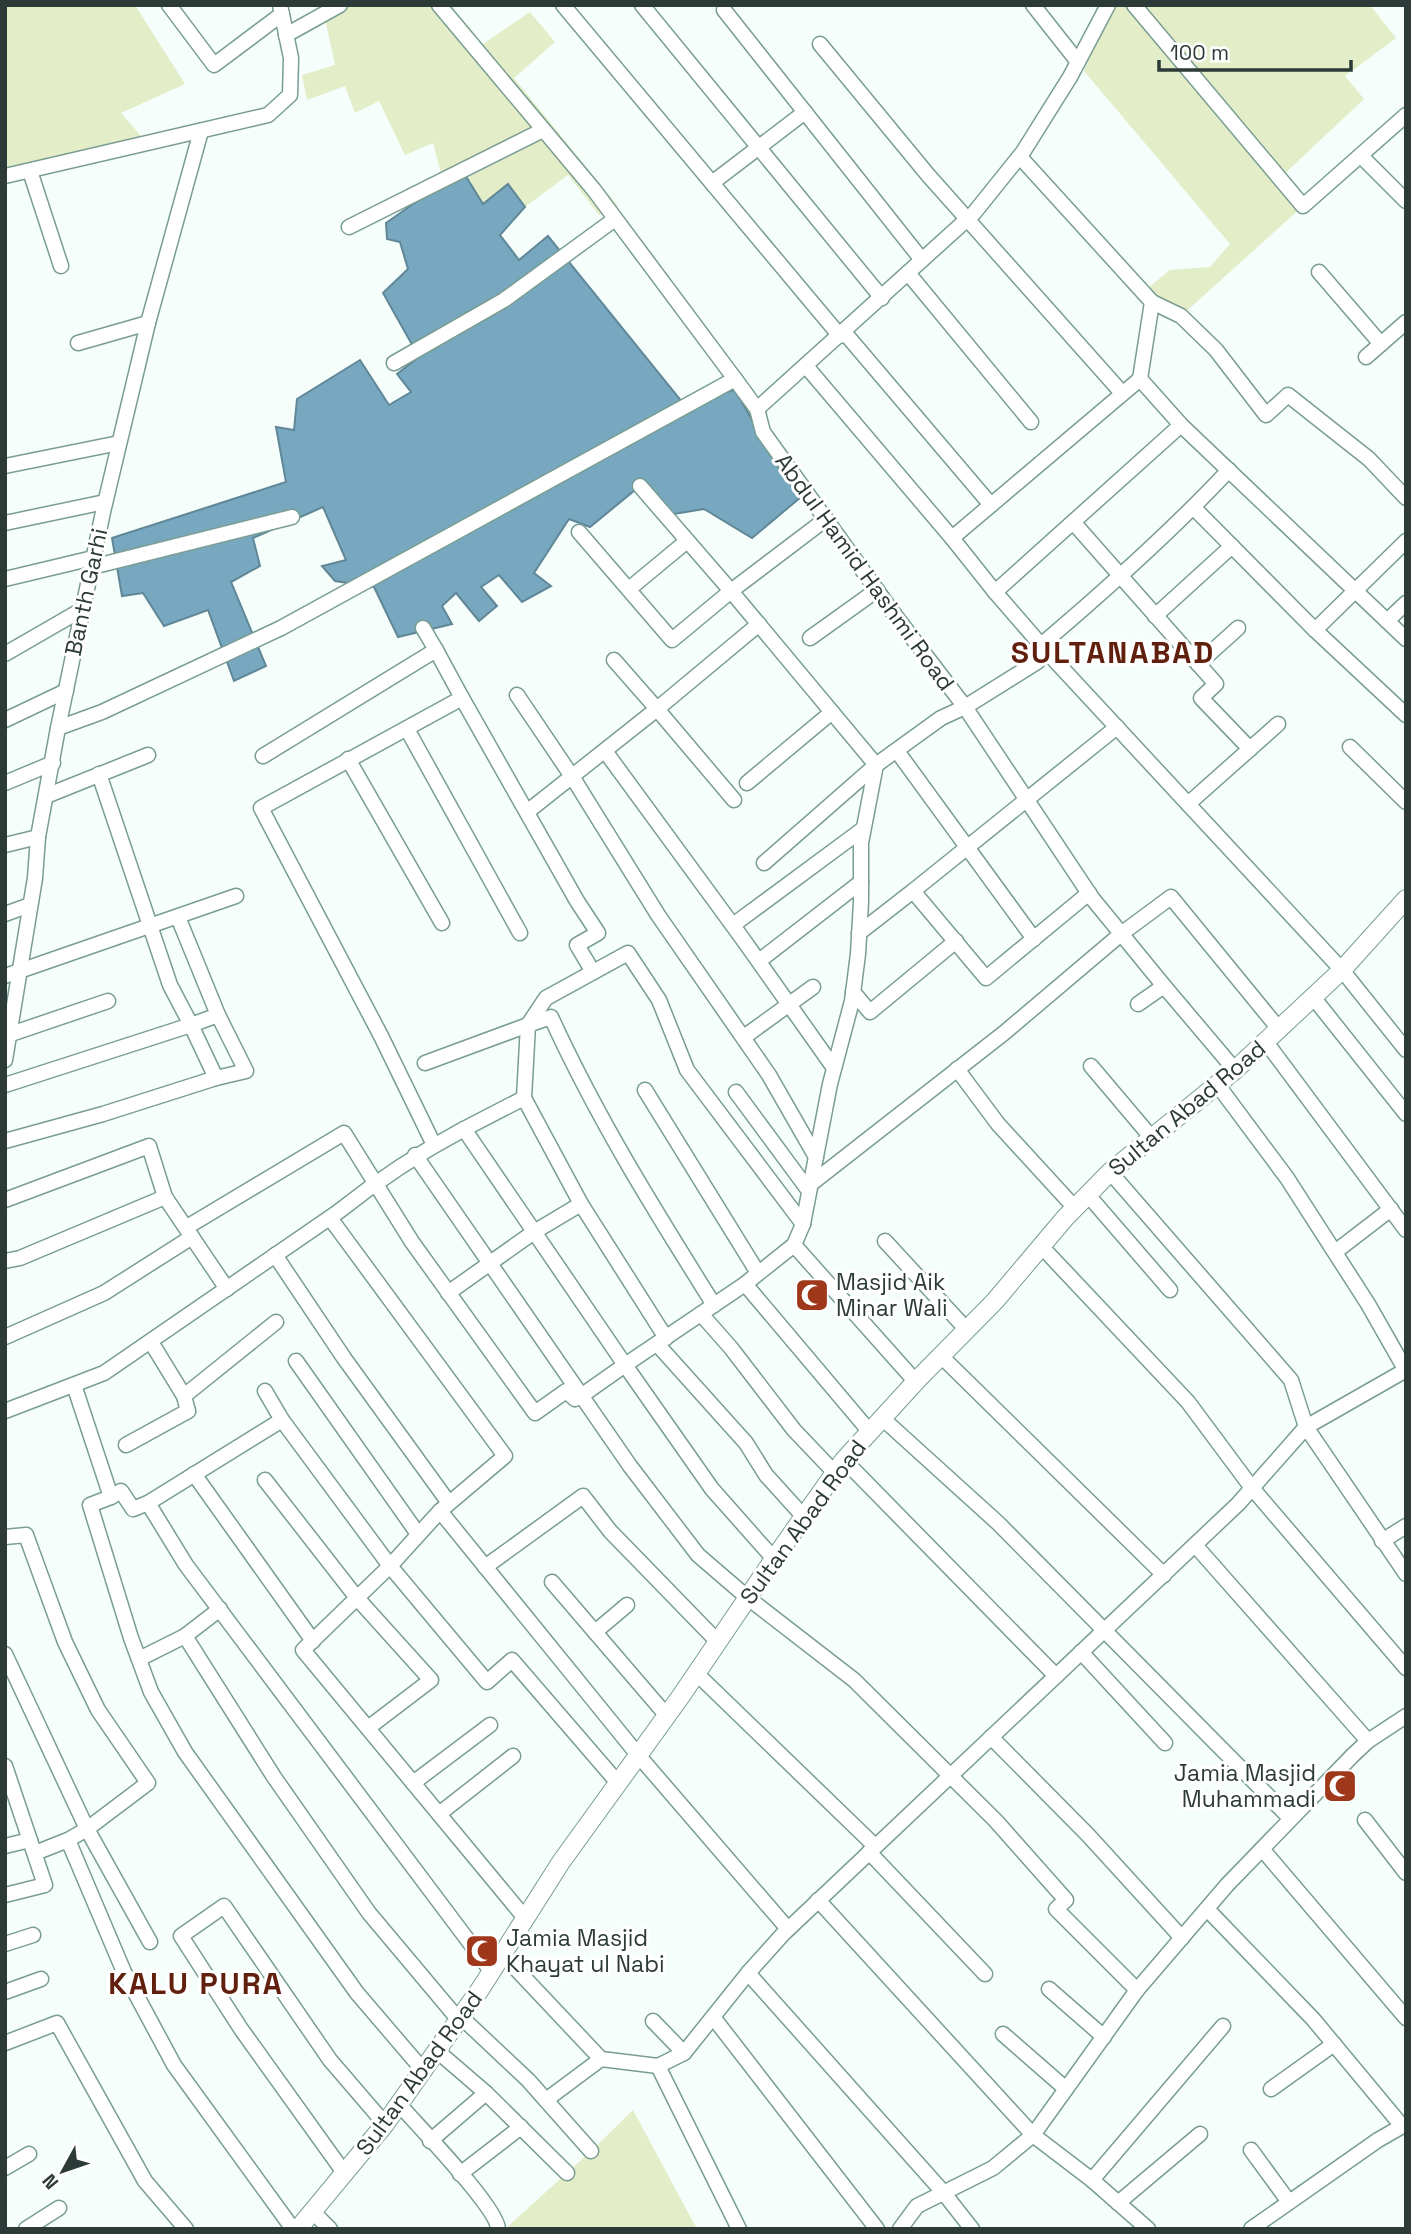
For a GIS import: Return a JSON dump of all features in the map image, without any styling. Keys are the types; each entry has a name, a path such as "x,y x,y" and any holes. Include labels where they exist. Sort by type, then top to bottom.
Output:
{"street":[{"path":"286,36 340,5"},
{"name":"Abdul Hamid Hashmi Road","path":"439,5 615,219 735,379 757,409 763,432 965,707 941,718 876,765 764,863"},
{"path":"563,5 712,183 991,505"},
{"path":"642,5 882,298"},
{"path":"1033,5 1078,62"},
{"path":"757,409 968,218 1020,157 1078,62 1108,5"},
{"path":"1134,5 1303,206 1406,115"},
{"path":"5,176 268,115 290,95 291,58 281,9 214,65 174,7"},
{"path":"724,10 922,261"},
{"path":"820,44 928,175 1122,393"},
{"path":"712,183 805,112"},
{"path":"349,227 543,130"},
{"name":"Banth Garhi","path":"5,1060 12,974 30,905 38,836 92,563 148,323 201,131"},
{"path":"1362,156 1406,201"},
{"path":"1020,157 1152,302 1181,316 1216,349 1266,415 1288,395 1369,459 1406,498"},
{"path":"30,171 61,266"},
{"path":"394,363 504,300 615,219"},
{"path":"1319,272 1381,344"},
{"path":"908,273 1031,422"},
{"path":"952,538 1140,379 1152,302"},
{"path":"1366,357 1406,322"},
{"path":"78,343 148,323"},
{"path":"806,366 1044,648 1342,970 1406,1049"},
{"path":"58,728 102,712 281,628 735,379"},
{"path":"1140,379 1181,425 1406,639"},
{"path":"995,592 1181,425"},
{"path":"5,467 119,443"},
{"path":"1229,470 1194,508 1044,648 1037,662 965,707 1089,893 1235,1070"},
{"path":"5,1337 104,1293 190,1232 344,1133 412,1242 534,1413 566,1391 575,1399 581,1396 745,1284 794,1245 803,1224 834,1068 853,992 859,933 861,843 876,765 640,486"},
{"path":"5,523 105,502"},
{"path":"1194,508 1406,715"},
{"path":"5,579 92,563 292,517"},
{"path":"579,532 672,640 826,519"},
{"path":"1073,522 1216,684 1201,698 1250,748"},
{"path":"629,589 687,541"},
{"path":"1315,629 1406,541"},
{"path":"1155,616 1232,547"},
{"path":"810,638 877,590"},
{"path":"1387,621 1406,603"},
{"path":"5,654 83,609"},
{"path":"527,813 759,624"},
{"path":"423,628 598,933 577,945 593,972"},
{"path":"1198,664 1238,628"},
{"path":"263,756 436,650"},
{"path":"614,660 734,800"},
{"path":"5,720 66,691"},
{"path":"517,695 573,778 658,915 769,1075 816,1157"},
{"path":"434,1145 381,1036 261,807 462,698"},
{"path":"747,783 832,712"},
{"path":"1188,804 1278,724"},
{"path":"859,933 1117,727"},
{"path":"407,729 520,933"},
{"path":"1350,747 1406,802"},
{"path":"605,751 834,1068"},
{"path":"897,751 1034,939"},
{"path":"46,796 148,755"},
{"path":"348,758 442,923"},
{"path":"5,783 53,763"},
{"path":"99,774 170,985 215,1078"},
{"path":"733,925 863,829"},
{"path":"5,845 38,836"},
{"path":"759,961 861,882"},
{"path":"913,891 986,978 1089,893"},
{"path":"12,974 236,896"},
{"path":"810,1187 1171,897 1272,1035 1406,1230"},
{"name":"Sultan Abad Road","path":"295,2229 345,2174 385,2124 491,1971 561,1862 667,1716 840,1466 916,1382 995,1301 1041,1246 1110,1172 1235,1070 1342,970 1406,899"},
{"path":"5,914 30,905"},
{"path":"5,1140 246,1071 218,1015 178,917"},
{"path":"853,992 870,1012 956,941"},
{"path":"803,1224 687,1070 659,1000 628,953 546,998 528,1025 524,1098 580,1204 661,1341 746,1443 766,1475 804,1517"},
{"path":"1138,1004 1164,986"},
{"path":"744,1037 813,987"},
{"path":"1313,997 1406,1114"},
{"path":"7,1036 108,1001"},
{"path":"5,1085 218,1015"},
{"path":"425,1063 551,1017 578,1076 648,1199 714,1305"},
{"path":"1091,1066 1151,1137"},
{"path":"957,1069 998,1124 1075,1208"},
{"path":"502,1954 601,2059 658,2066 684,2053 748,1973 788,1929 1195,1545 1252,1488 1306,1427 1406,1370 1287,1178 1217,1084"},
{"path":"645,1090 758,1273"},
{"path":"736,1092 810,1187"},
{"path":"5,1411 104,1373 330,1218 415,1155 524,1098"},
{"path":"464,1129 712,1489 774,1559"},
{"path":"5,1200 149,1146 165,1197 227,1289"},
{"path":"415,1155 630,1466 698,1555 748,1598 854,1680 950,1775 996,1821 1066,1900 1056,1909 1137,1990"},
{"path":"1110,1172 1291,1380 1306,1427 1406,1574"},
{"path":"1088,1195 1170,1290"},
{"path":"5,1261 20,1258 165,1197"},
{"path":"449,1293 534,1232 580,1204"},
{"path":"1335,1252 1391,1209"},
{"path":"330,1218 505,1456 444,1507 390,1566 303,1650 525,1918"},
{"path":"885,1241 967,1330"},
{"path":"794,1245 916,1382"},
{"path":"1041,1246 1188,1402 1252,1488 1406,1668"},
{"path":"275,1255 485,1567 638,1755 788,1929"},
{"path":"745,1284 870,1432"},
{"path":"701,1314 731,1348 794,1430 840,1466 1056,1676"},
{"path":"184,1395 276,1322"},
{"path":"126,1444 188,1411 184,1395 151,1342"},
{"path":"941,1356 1164,1575"},
{"path":"296,1361 418,1535"},
{"path":"74,1384 111,1497"},
{"path":"265,1391 282,1420 390,1566 487,1682 512,1660 618,1783"},
{"path":"883,1418 998,1523 1290,1818"},
{"path":"282,1420 148,1503 133,1509 121,1491 90,1505 151,1692 185,1752 357,1993 422,2069"},
{"path":"194,1474 313,1641"},
{"path":"265,1480 357,1598 432,1680 368,1728"},
{"path":"485,1567 583,1496 610,1531 718,1641"},
{"path":"148,1503 186,1565 491,1971"},
{"path":"1382,1541 1406,1525"},
{"path":"5,1537 26,1535 65,1642 98,1710 148,1783 68,1840 32,1847 5,1846"},
{"path":"1195,1545 1368,1741"},
{"path":"552,1582 667,1716"},
{"path":"595,1632 627,1605"},
{"path":"139,1659 185,1636 220,1609"},
{"path":"185,1636 274,1777 361,1901 459,2018 528,2080 591,2151"},
{"path":"1081,1653 1165,1743"},
{"path":"5,1654 87,1829 150,1941"},
{"path":"696,1673 872,1849 985,1975"},
{"path":"900,2229 917,2206 993,2168 1032,2136 1137,1990 1207,1909 1290,1818 1368,1741 1406,1716"},
{"path":"413,1783 489,1726"},
{"path":"990,1737 1088,1835 1182,1938"},
{"path":"439,1814 513,1756"},
{"path":"5,1766 46,1885 5,1895"},
{"path":"1365,1820 1406,1873"},
{"path":"68,1840 124,1972 174,2065 295,2229"},
{"path":"1262,1849 1406,2018"},
{"path":"818,1900 1032,2136 1092,2180 1148,2229"},
{"path":"345,2174 241,2029 181,1936 224,1906 330,2060 385,2124"},
{"path":"1207,1909 1313,2019 1404,2125 1378,2140 1251,2229"},
{"path":"5,1944 33,1936"},
{"path":"748,1973 943,2192 972,2229"},
{"path":"5,1992 41,1979"},
{"path":"1049,1989 1104,2037"},
{"path":"713,2017 877,2229"},
{"path":"653,2021 684,2053"},
{"path":"5,2043 57,2023 145,2180 186,2229"},
{"path":"1092,2180 1223,2026"},
{"path":"1003,2034 1066,2089"},
{"path":"1271,2089 1334,2044"},
{"path":"436,2050 486,2093 567,2173"},
{"path":"546,2100 601,2059"},
{"path":"658,2066 739,2229"},
{"path":"430,2141 486,2093"},
{"path":"398,2105 485,2203 498,2223 498,2229"},
{"path":"460,2175 521,2127"},
{"path":"1118,2203 1200,2134"},
{"path":"1251,2150 1289,2202"},
{"path":"5,2168 29,2154"},
{"path":"31,2227 59,2208"},
{"path":"312,2211 330,2229"}],"green space":[{"path":"5,5 135,5 185,84 121,113 147,143 5,176"},
{"path":"322,5 451,5 483,44 530,12 555,42 514,78 618,206 599,215 568,175 525,207 508,184 483,204 443,180 433,143 405,155 379,101 355,113 345,86 307,100 302,75 335,65"},
{"path":"1110,5 1370,5 1396,38 1345,76 1364,99 1279,179 1303,206 1181,316 1143,292 1170,270 1210,267 1230,244 1084,71"},
{"path":"633,2110 697,2229 505,2229 591,2151"}],"water":[{"path":"462,170 483,204 508,184 525,207 500,235 519,260 548,236 682,402 735,390 782,473 807,492 752,538 704,509 674,514 640,486 590,527 569,519 534,573 551,586 522,602 499,575 481,587 497,606 479,621 456,593 442,606 452,624 398,637 374,587 335,581 322,566 346,560 323,507 253,538 260,566 231,582 266,666 234,681 208,610 164,626 143,593 122,596 112,538 286,482 276,427 294,430 297,399 360,360 389,405 411,392 397,374 419,357 383,293 408,269 400,242 387,239 386,223"}],"place":[{"name":"Masjid Aik Minar Wali","path":"812,1295"},
{"name":"Jamia Masjid Muhammadi","path":"1340,1786"},
{"name":"Jamia Masjid Khayat ul Nabi","path":"482,1951"}],"district":[{"name":"SULTANABAD","path":"1113,652"},
{"name":"KALU PURA","path":"196,1983"}]}
